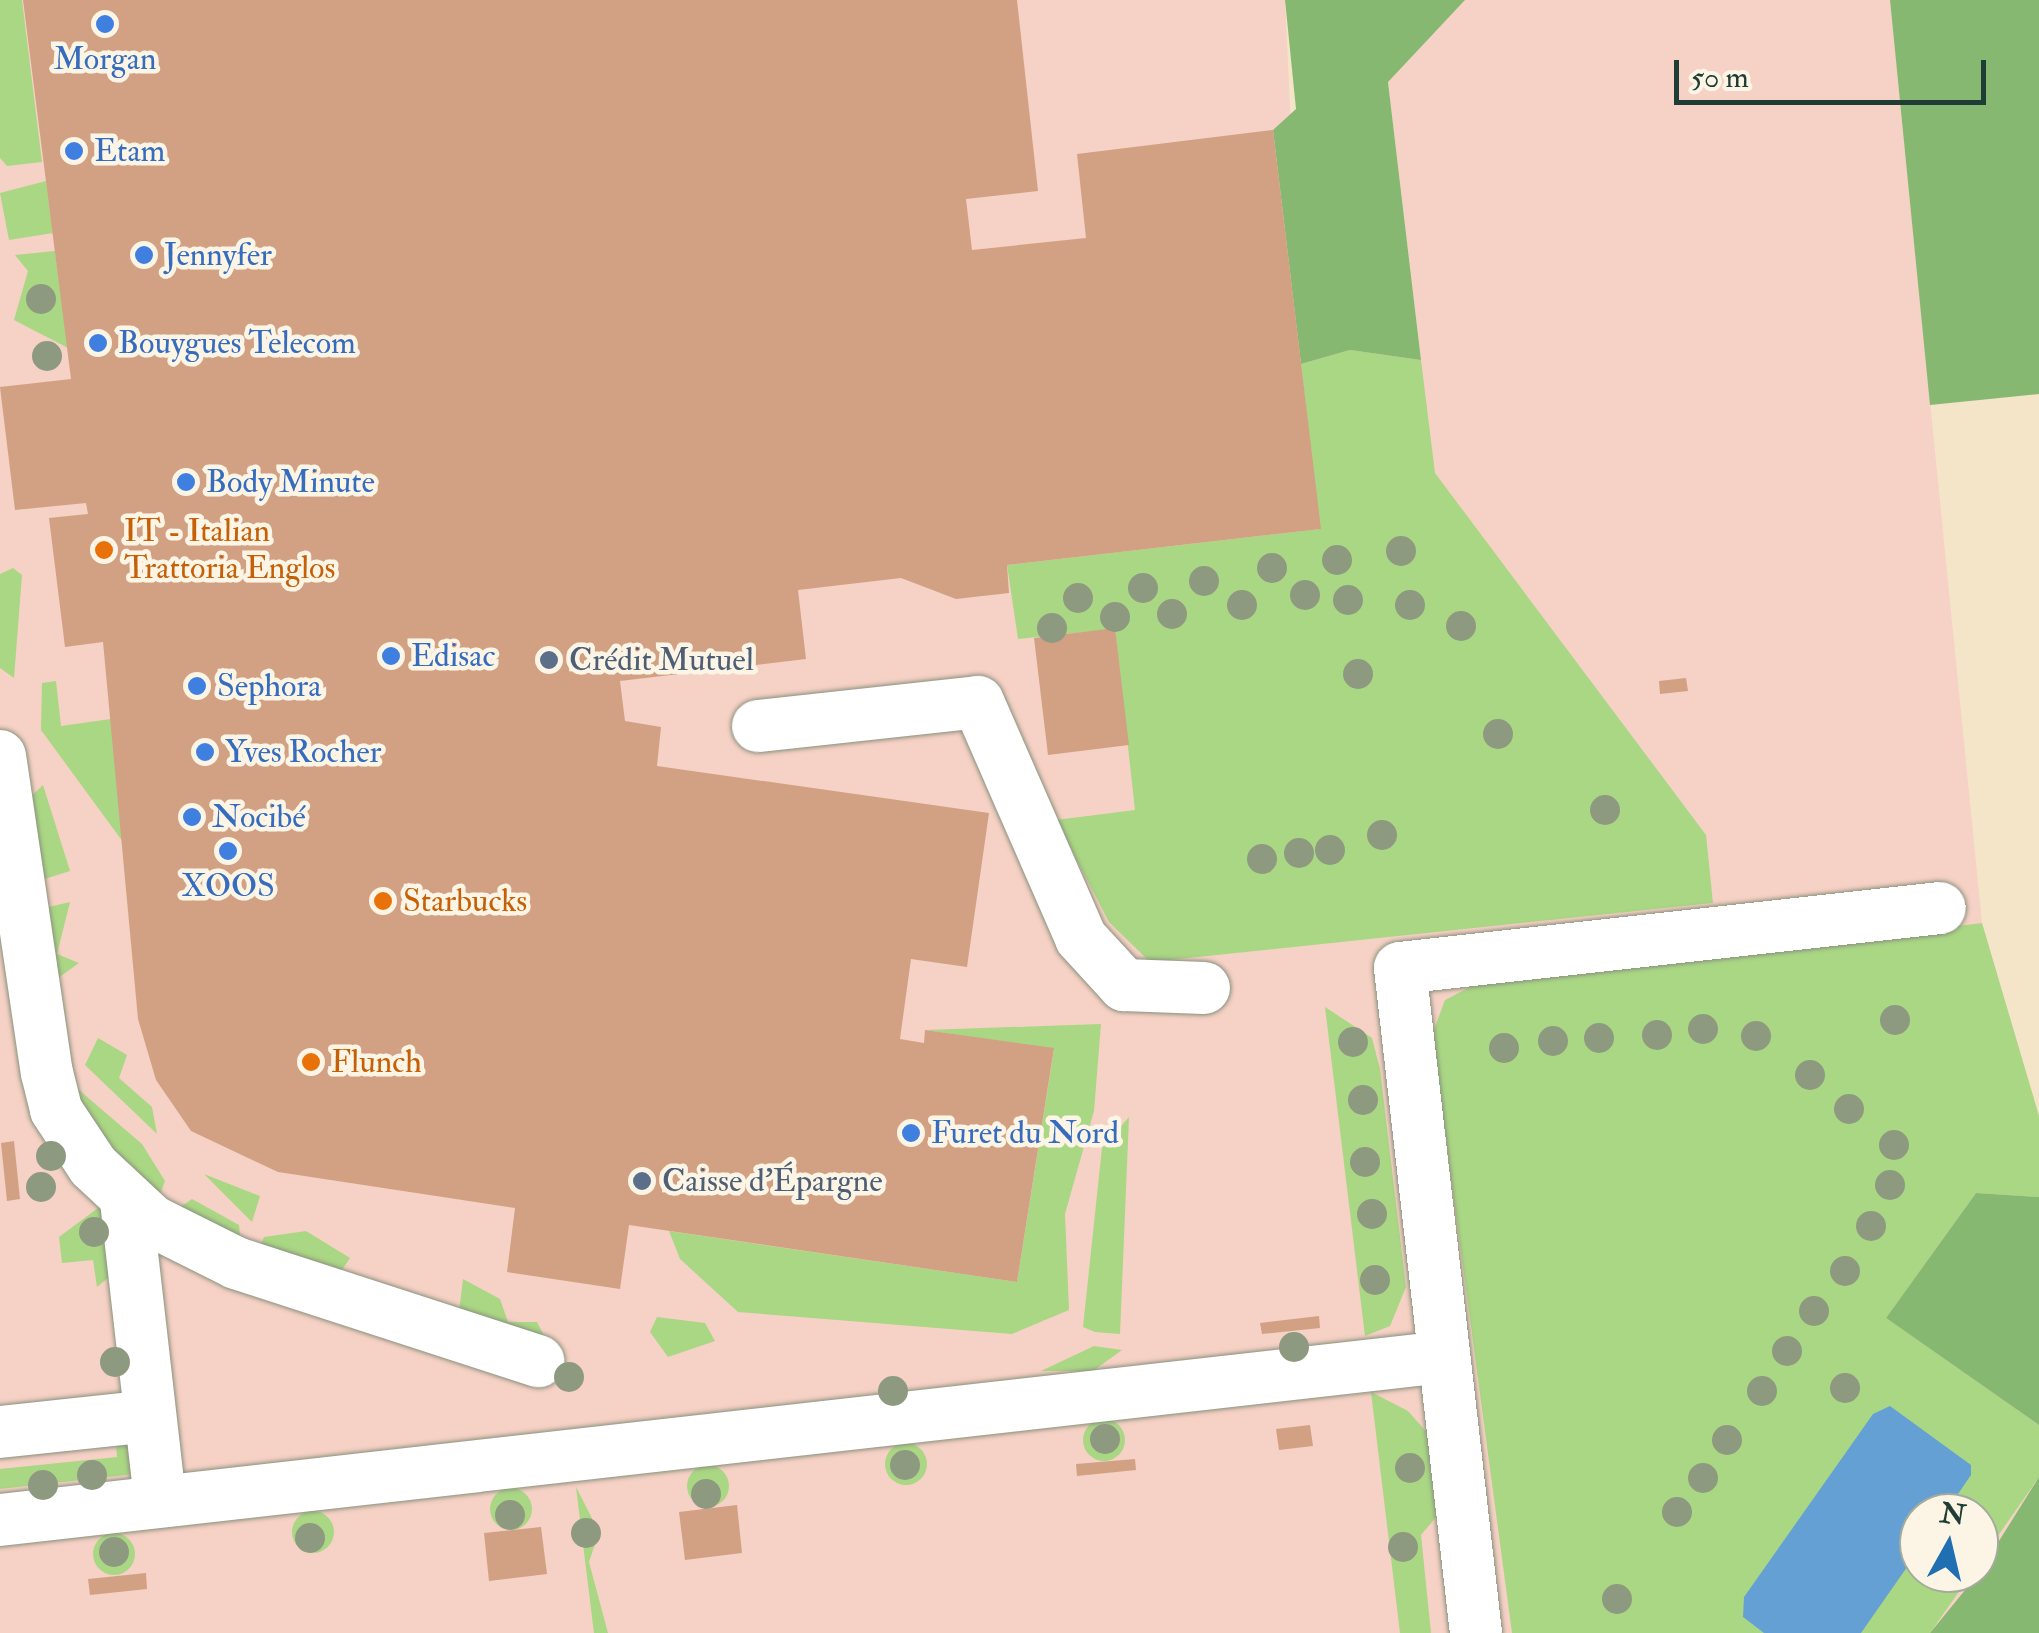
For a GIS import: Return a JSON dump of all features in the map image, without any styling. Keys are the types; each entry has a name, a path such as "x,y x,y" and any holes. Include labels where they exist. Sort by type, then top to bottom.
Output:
{"lane":[{"path":"758,726 978,702 1082,938 1124,985 1204,988"},
{"path":"0,756 56,1110 126,1200 236,1263 538,1361"},
{"path":"1476,1633 1400,968 1940,908"},
{"path":"126,1200 160,1501"},
{"path":"0,1520 1444,1357"},
{"path":"0,1432 149,1416"}],"shaded area":[{"path":"0,0 1285,0 1302,364 1350,350 1421,359 1388,81 1465,0 1890,0 1982,923 2039,1116 2039,1633 0,1633"}],"green space":[{"path":"0,0 22,0 42,162 7,166 0,158"},
{"path":"1285,0 1465,0 1388,82 1421,360 1350,350 1301,364 1273,130 1296,109"},
{"path":"1890,0 2039,0 2039,394 1930,405"},
{"path":"46,181 53,233 9,240 0,193"},
{"path":"55,251 68,348 14,320 28,271 15,255"},
{"path":"1350,350 1421,360 1435,473 1706,835 1713,903 1150,962 1109,922 1056,820 1135,810 1115,629 1018,639 1007,565 1320,529 1301,364"},
{"path":"13,568 22,575 14,678 0,668 0,574"},
{"path":"56,681 61,726 111,719 123,842 41,730 42,683"},
{"path":"43,785 70,871 32,883 22,805"},
{"path":"70,902 57,954 79,963 47,986 36,910"},
{"path":"1982,923 2039,1116 2039,1197 1976,1193 1886,1318 2039,1425 2039,1477 1999,1534 1999,1493 1899,1493 1899,1593 1958,1593 1930,1633 1512,1633 1432,1035 1445,1000 1474,985"},
{"path":"1325,1007 1372,1038 1380,1069 1406,1287 1390,1326 1365,1336"},
{"path":"1101,1024 1094,1111 1065,1214 1069,1310 1012,1334 738,1312 680,1259 669,1231 1017,1282 1054,1049 925,1030"},
{"path":"98,1038 127,1055 119,1078 152,1107 157,1134 85,1065"},
{"path":"72,1084 142,1144 165,1181 156,1205 105,1152"},
{"path":"1129,1117 1120,1334 1095,1332 1083,1327 1102,1148"},
{"path":"204,1174 260,1196 252,1222"},
{"path":"1976,1193 2039,1197 2039,1425 1886,1318"},
{"path":"192,1199 239,1225 241,1246 171,1213"},
{"path":"106,1202 113,1274 97,1287 93,1260 62,1263 59,1237"},
{"path":"306,1231 350,1258 336,1279 258,1252 264,1237"},
{"path":"463,1279 500,1299 508,1322 537,1322 551,1349 458,1320"},
{"path":"657,1317 705,1323 715,1341 668,1357 650,1332"},
{"path":"1094,1346 1122,1350 1093,1371 1041,1371"},
{"path":"1371,1392 1408,1411 1431,1437 1437,1516 1421,1535 1431,1633 1400,1633"},
{"path":"1104,1419 1119,1425 1125,1440 1119,1455 1104,1461 1089,1455 1083,1440 1089,1425"},
{"path":"115,1430 133,1449 135,1474 0,1489 0,1469 117,1457"},
{"path":"906,1443 921,1449 927,1464 921,1479 906,1485 891,1479 885,1464 891,1449"},
{"path":"708,1465 723,1471 729,1486 723,1501 708,1507 693,1501 687,1486 693,1471"},
{"path":"2039,1477 2039,1633 1930,1633 1963,1593 1999,1593 1999,1541"},
{"path":"576,1487 599,1532 589,1562 608,1633 594,1633"},
{"path":"511,1488 526,1494 532,1509 526,1524 511,1530 496,1524 490,1509 496,1494"},
{"path":"313,1511 328,1517 334,1532 328,1547 313,1553 298,1547 292,1532 298,1517"},
{"path":"114,1533 129,1539 135,1554 129,1569 114,1575 99,1569 93,1554 99,1539"}],"water":[{"path":"1890,1406 1971,1465 1971,1475 1959,1493 1899,1493 1899,1579 1861,1633 1764,1633 1743,1617 1744,1597 1873,1414"}],"building":[{"path":"23,0 1017,0 1038,191 966,199 972,250 1086,238 1077,154 1273,130 1321,529 1007,565 1009,593 956,599 901,578 798,590 806,659 620,681 625,721 661,727 657,766 989,813 967,967 911,959 900,1039 924,1043 925,1030 1054,1048 1017,1282 629,1225 620,1289 507,1272 515,1208 278,1172 191,1131 156,1080 138,1019 103,642 65,647 49,518 88,514 86,503 15,510 0,387 71,379"},
{"path":"1115,628 1129,745 1048,755 1034,638"},
{"path":"1686,678 1688,691 1660,694 1659,681"},
{"path":"14,1141 20,1199 7,1201 1,1143"},
{"path":"1319,1316 1320,1328 1262,1334 1260,1323"},
{"path":"1310,1425 1313,1446 1279,1450 1276,1429"},
{"path":"1135,1459 1136,1470 1077,1476 1076,1464"},
{"path":"737,1505 742,1553 685,1560 679,1512"},
{"path":"541,1527 547,1574 489,1581 484,1533"},
{"path":"146,1573 147,1589 90,1595 88,1579"}],"place":[{"name":"Morgan","path":"105,24"},
{"name":"Etam","path":"74,151"},
{"name":"Jennyfer","path":"144,255"},
{"name":"Bouygues Telecom","path":"98,343"},
{"name":"Body Minute","path":"186,482"},
{"name":"IT - Italian Trattoria Englos","path":"104,550"},
{"name":"Edisac","path":"391,656"},
{"name":"Crédit Mutuel","path":"549,660"},
{"name":"Sephora","path":"197,686"},
{"name":"Yves Rocher","path":"205,752"},
{"name":"Nocibé","path":"192,817"},
{"name":"XOOS","path":"228,851"},
{"name":"Starbucks","path":"383,901"},
{"name":"Flunch","path":"311,1062"},
{"name":"Furet du Nord","path":"911,1133"},
{"name":"Caisse d'Épargne","path":"642,1181"}]}
